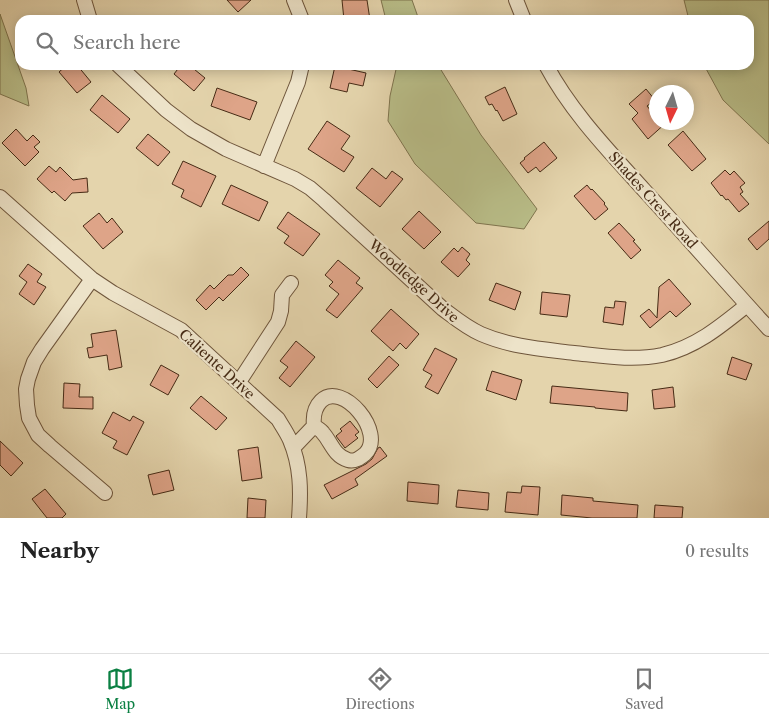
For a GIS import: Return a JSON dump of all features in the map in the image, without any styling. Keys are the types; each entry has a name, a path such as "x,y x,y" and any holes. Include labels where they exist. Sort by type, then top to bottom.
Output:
{"street":[{"path":"84,0 88,15"},
{"path":"294,0 300,15"},
{"path":"516,0 522,15"},
{"name":"Woodledge Drive","path":"123,70 166,110 190,129 226,149 295,179 310,188 443,308 479,333 512,344 621,358 644,358 693,344 747,305"},
{"path":"264,166 298,82 301,70"},
{"name":"Shades Crest Road","path":"549,70 562,92 608,150 769,329"},
{"name":"Caliente Drive","path":"0,197 92,279 113,293 181,330 278,419 289,438 299,470 301,490 300,518"},
{"path":"92,279 34,362 26,389 29,418 38,435 105,493"},
{"path":"239,382 278,322 282,295 291,283"},
{"path":"293,448 314,426 314,415 318,405 329,396 344,399 357,409 370,430 370,448 354,461 342,458 331,447 322,432 314,426"}],"green space":[{"path":"381,0 412,0 417,15 385,15"},
{"path":"684,0 769,0 769,144 723,100 707,70 754,70 754,15 688,15"},
{"path":"0,14 15,57 15,70 20,70 26,88 29,106 0,94"},
{"path":"396,70 441,70 481,135 537,209 524,229 476,223 415,164 388,121 390,96"}],"building":[{"path":"227,0 251,0 238,12"},
{"path":"342,0 367,0 369,15 344,15"},
{"path":"61,70 81,70 91,82 77,93 59,72"},
{"path":"177,70 195,70 205,78 194,91 174,74"},
{"path":"334,70 353,70 366,73 363,86 349,83 347,92 330,88"},
{"path":"505,87 517,114 503,121 497,110 492,104 489,105 485,97"},
{"path":"217,88 257,102 250,120 211,106"},
{"path":"646,89 649,93 649,104 647,106 649,108 649,130 658,130 648,139 632,119 638,113 629,104"},
{"path":"102,95 130,119 118,133 90,110"},
{"path":"327,121 350,136 341,149 354,157 344,172 308,149"},
{"path":"16,129 27,141 33,135 40,142 34,147 39,152 25,166 2,143"},
{"path":"683,131 706,159 692,171 668,145"},
{"path":"148,134 170,152 158,166 136,148"},
{"path":"544,142 557,158 540,172 536,167 528,173 520,163"},
{"path":"183,161 216,176 201,207 181,197 184,190 172,184"},
{"path":"49,166 56,172 60,167 73,180 87,178 88,192 72,193 65,201 54,191 52,193 37,179"},
{"path":"372,168 386,179 392,171 403,179 380,207 356,188"},
{"path":"725,170 730,175 734,171 745,183 740,187 743,192 740,194 749,204 739,212 728,199 726,200 721,196 711,183"},
{"path":"231,185 268,202 259,221 222,204"},
{"path":"587,185 605,203 608,209 595,220 574,196"},
{"path":"419,211 441,232 424,249 402,229"},
{"path":"288,212 320,234 303,256 284,243 289,236 277,228"},
{"path":"99,213 107,223 112,218 123,232 103,249 83,226"},
{"path":"769,221 769,239 757,250 748,239"},
{"path":"619,223 635,240 633,241 641,250 631,259 608,233"},
{"path":"462,247 470,254 466,260 470,264 458,277 441,262 454,248 458,252"},
{"path":"338,260 360,278 356,283 363,288 337,318 326,310 339,294 329,286 333,282 325,275"},
{"path":"28,264 42,274 37,282 46,287 34,305 19,294 27,282 19,276"},
{"path":"241,267 249,275 223,301 219,297 206,310 196,300 210,285 214,289 228,275 233,275"},
{"path":"669,279 691,304 676,317 670,311 650,328 640,316 649,309 657,318 659,287"},
{"path":"496,283 521,292 515,310 489,300"},
{"path":"542,292 570,295 567,317 540,314"},
{"path":"615,301 626,302 623,325 603,322 605,307 614,308"},
{"path":"391,309 419,334 406,349 400,343 393,351 371,331"},
{"path":"116,330 122,367 109,370 107,355 89,358 87,348 93,347 91,334"},
{"path":"296,341 315,357 290,387 279,378 288,367 280,361"},
{"path":"435,348 457,359 438,394 425,387 432,375 423,370"},
{"path":"389,356 399,365 377,388 368,379"},
{"path":"732,357 752,364 746,380 727,374"},
{"path":"161,365 179,375 168,395 150,385"},
{"path":"492,371 522,380 516,400 486,390"},
{"path":"64,383 80,384 79,397 93,397 93,409 63,408"},
{"path":"552,386 628,393 627,411 550,403"},
{"path":"673,387 675,407 654,409 652,390"},
{"path":"201,396 227,418 216,430 190,408"},
{"path":"113,412 130,421 133,416 144,422 127,455 113,448 117,441 102,433"},
{"path":"350,421 359,432 355,435 358,438 345,448 336,436 342,431 340,429"},
{"path":"0,441 23,463 11,476 0,465"},
{"path":"258,447 262,478 242,481 238,450"},
{"path":"380,447 387,456 355,479 358,485 332,499 324,485 366,464"},
{"path":"169,470 174,490 153,495 148,475"},
{"path":"408,482 439,485 438,504 407,501"},
{"path":"522,486 540,487 538,515 505,512 507,492 521,493"},
{"path":"45,489 66,514 62,518 47,518 32,499"},
{"path":"458,490 489,493 488,510 456,507"},
{"path":"562,495 593,498 593,501 638,505 637,518 592,518 561,515"},
{"path":"248,498 266,500 265,518 247,518"},
{"path":"655,505 683,507 682,518 654,518"}]}
